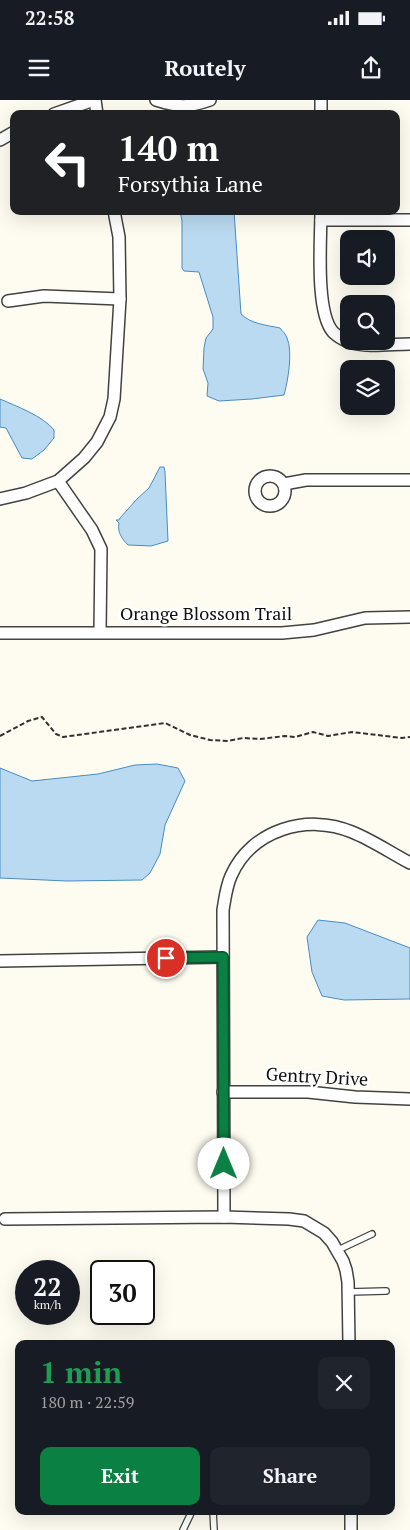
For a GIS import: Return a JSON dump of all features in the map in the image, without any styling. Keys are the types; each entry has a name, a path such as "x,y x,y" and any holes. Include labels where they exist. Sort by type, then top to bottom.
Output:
{"street":[{"path":"66,110 95,100"},
{"path":"156,100 174,106 194,106 210,100"},
{"path":"0,499 26,493 58,481 84,458 97,442 110,417 114,399 120,299 118,237 115,215"},
{"path":"410,220 321,216 321,291 324,308 332,331 349,342 361,345 410,344"},
{"path":"8,301 44,296 120,299"},
{"path":"284,484 306,480 410,480"},
{"path":"58,481 92,530 101,549 100,632"},
{"name":"Orange Blossom Trail","path":"0,633 282,633 314,630 366,618 410,618"},
{"path":"224,1217 223,910 230,878 243,856 254,845 285,828 305,824 323,824 352,832 410,863"},
{"path":"0,961 223,957"},
{"name":"Gentry Drive","path":"223,1092 308,1092 410,1099"},
{"path":"5,1219 224,1217 304,1221 324,1233 338,1250 346,1270 349,1340"},
{"path":"351,1515 351,1530"}],"lane":[{"path":"338,1250 372,1234"},
{"path":"348,1292 386,1291"},
{"path":"183,1530 190,1515"},
{"path":"213,1515 214,1530"}],"path":[{"path":"0,736 28,721 42,717 56,734 63,736 165,723 190,735 210,740 228,741 244,738 294,737 313,732 328,736 352,732 402,738 410,737"}],"water":[{"path":"181,215 234,215 241,314 254,322 280,328 286,335 290,358 284,395 219,401 207,396 208,383 203,369 204,348 206,338 213,329 213,317 199,272 184,271 182,268"},
{"path":"0,399 43,420 54,430 54,438 44,450 32,459 22,458 6,428 0,427"},
{"path":"160,467 164,467 165,472 168,541 151,546 128,545 120,535 119,523 116,520 119,520 149,488"},
{"path":"157,764 178,768 185,781 165,825 160,854 150,873 142,880 67,881 0,878 0,768 32,781 98,774 135,765"},
{"path":"318,920 345,923 410,948 410,999 344,1000 322,996 312,972 307,937"}],"route":[{"path":"166,958 223,957 224,1164"}]}
